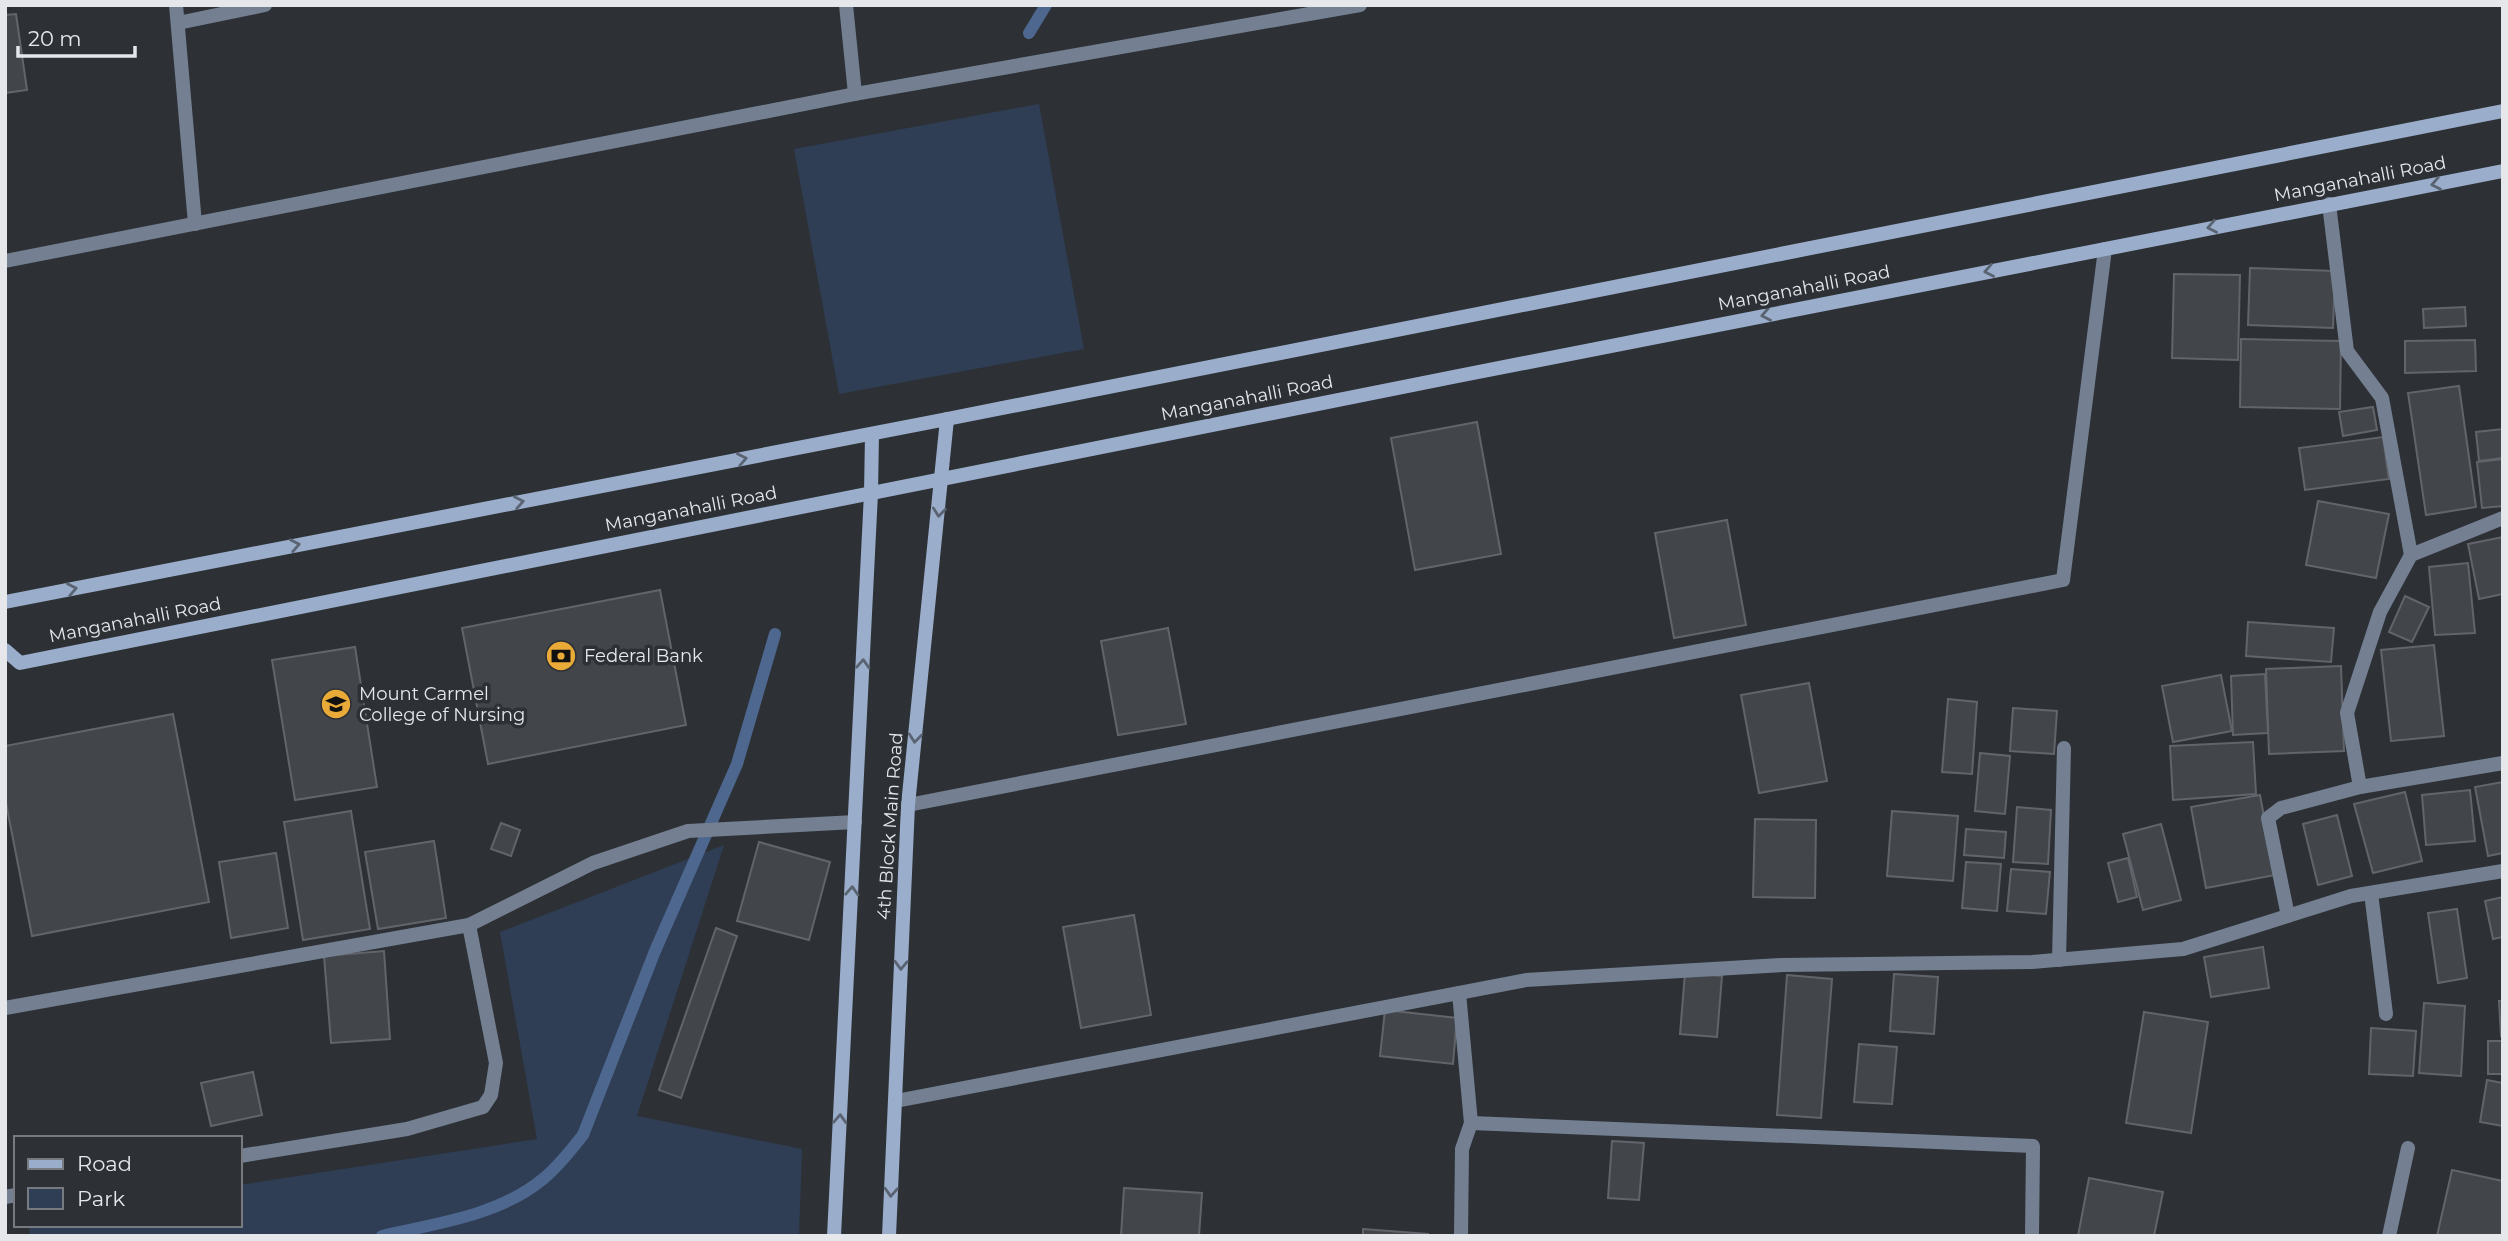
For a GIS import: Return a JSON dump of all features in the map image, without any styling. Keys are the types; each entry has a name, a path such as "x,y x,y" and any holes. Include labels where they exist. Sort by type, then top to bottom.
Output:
{"street":[{"path":"176,5 195,224"},
{"path":"178,23 265,5"},
{"path":"846,5 855,94"},
{"path":"5,261 855,94 1360,5"},
{"path":"5,602 872,434 2503,111"},
{"name":"Manganahalli Road","path":"5,650 20,663 2503,170"},
{"path":"2329,204 2347,351 2382,398 2411,555 2380,612 2347,713 2360,787"},
{"path":"908,806 2063,580 2105,248"},
{"name":"4th Block Main Road","path":"889,1236 908,806 947,419"},
{"name":"4th Block Main Road","path":"834,1236 872,434"},
{"path":"2411,555 2503,518"},
{"path":"2059,960 2064,748"},
{"path":"2288,916 2268,818 2281,808 2360,787 2503,763"},
{"path":"5,1008 469,925 593,863 688,831 855,822"},
{"path":"895,1101 1526,980 1782,965 2059,960 2183,949 2351,896 2503,872"},
{"path":"2371,893 2386,1014"},
{"path":"242,1156 407,1129 483,1107 491,1095 496,1063 469,925"},
{"path":"1459,993 1471,1123 1462,1149 1461,1236"},
{"path":"1471,1123 2033,1146 2032,1236"},
{"path":"2389,1236 2408,1149"}],"green space":[{"path":"1039,104 1084,349 839,394 794,149"},
{"path":"724,845 637,1116 802,1149 799,1236 30,1236 29,1227 242,1227 242,1185 537,1139 500,932"}],"building":[{"path":"16,14 27,90 5,93 5,15"},
{"path":"2250,268 2335,271 2333,328 2248,325"},
{"path":"2174,274 2240,275 2238,360 2172,358"},
{"path":"2465,307 2466,326 2424,328 2423,309"},
{"path":"2241,339 2341,341 2340,409 2240,407"},
{"path":"2475,340 2476,371 2405,373 2405,341"},
{"path":"2459,386 2476,507 2426,515 2408,393"},
{"path":"2373,407 2377,430 2343,436 2339,412"},
{"path":"1477,422 1501,554 1415,570 1391,438"},
{"path":"2503,429 2503,458 2479,461 2476,432"},
{"path":"2383,437 2389,479 2305,490 2299,448"},
{"path":"2503,459 2503,506 2482,508 2477,462"},
{"path":"2318,501 2389,514 2376,578 2306,565"},
{"path":"1727,520 1746,625 1674,638 1655,533"},
{"path":"2503,537 2503,594 2479,599 2468,544"},
{"path":"2468,563 2475,633 2435,635 2429,567"},
{"path":"660,590 686,725 488,764 462,628"},
{"path":"2405,596 2429,607 2412,642 2389,632"},
{"path":"2248,622 2334,628 2331,662 2246,656"},
{"path":"1168,628 1186,724 1118,735 1101,641"},
{"path":"2434,645 2444,736 2391,741 2381,650"},
{"path":"355,647 377,787 295,800 272,660"},
{"path":"2341,666 2344,751 2269,754 2266,669"},
{"path":"2265,674 2268,733 2233,735 2231,676"},
{"path":"2221,675 2232,731 2173,742 2162,686"},
{"path":"1809,683 1827,781 1759,793 1741,695"},
{"path":"1948,699 1977,702 1972,774 1942,772"},
{"path":"2013,708 2057,711 2054,754 2010,751"},
{"path":"173,714 209,902 32,936 5,798 5,746"},
{"path":"2253,742 2256,794 2173,800 2170,746"},
{"path":"1980,753 2010,756 2005,814 1975,811"},
{"path":"2503,782 2503,853 2488,856 2475,787"},
{"path":"2470,790 2475,841 2426,845 2422,795"},
{"path":"2405,792 2422,861 2373,873 2354,804"},
{"path":"2260,795 2275,875 2206,888 2191,807"},
{"path":"2017,807 2051,810 2048,864 2013,862"},
{"path":"351,811 370,929 303,940 284,822"},
{"path":"1892,811 1958,816 1953,881 1887,876"},
{"path":"2337,815 2352,876 2318,885 2303,824"},
{"path":"1755,819 1816,820 1815,898 1753,897"},
{"path":"501,823 520,830 511,856 491,849"},
{"path":"2161,824 2181,900 2143,910 2123,834"},
{"path":"1966,829 2006,832 2004,858 1964,855"},
{"path":"434,841 446,918 378,929 365,852"},
{"path":"759,842 830,862 809,940 737,921"},
{"path":"276,853 288,928 231,938 219,862"},
{"path":"2128,858 2137,897 2118,902 2108,863"},
{"path":"1966,862 2001,864 1997,911 1962,908"},
{"path":"2011,869 2050,872 2046,914 2007,911"},
{"path":"2503,897 2503,937 2493,939 2485,901"},
{"path":"2457,909 2467,978 2438,983 2428,913"},
{"path":"1134,915 1151,1015 1081,1028 1063,927"},
{"path":"716,928 737,936 681,1098 659,1090"},
{"path":"2263,947 2269,988 2211,997 2204,957"},
{"path":"384,951 390,1039 331,1043 324,956"},
{"path":"1685,973 1722,976 1717,1037 1680,1034"},
{"path":"1894,974 1938,977 1934,1034 1890,1031"},
{"path":"1787,975 1832,979 1821,1118 1777,1115"},
{"path":"2499,1001 2503,1001 2503,1036 2501,1036"},
{"path":"2424,1003 2465,1006 2461,1076 2419,1073"},
{"path":"1385,1010 1457,1018 1453,1064 1380,1056"},
{"path":"2144,1012 2208,1022 2191,1133 2126,1123"},
{"path":"2371,1028 2416,1031 2413,1076 2369,1074"},
{"path":"2488,1041 2503,1041 2503,1074 2488,1074"},
{"path":"1859,1044 1897,1047 1892,1104 1854,1102"},
{"path":"253,1072 262,1115 211,1126 201,1083"},
{"path":"2487,1080 2503,1083 2503,1126 2480,1122"},
{"path":"1612,1141 1644,1143 1639,1200 1608,1198"},
{"path":"2452,1170 2503,1181 2503,1236 2437,1236"},
{"path":"2089,1178 2163,1192 2154,1236 2078,1236"},
{"path":"1124,1188 1202,1193 1199,1236 1121,1236"},
{"path":"1363,1229 1428,1234 1428,1236 1363,1236"}],"waterway":[{"path":"1029,33 1046,5"},
{"path":"382,1236 445,1222 507,1202 549,1174 583,1135 655,951 737,764 775,634"}],"place":[{"name":"Federal Bank","path":"561,656"},
{"name":"Mount Carmel College of Nursing","path":"336,704"}]}
